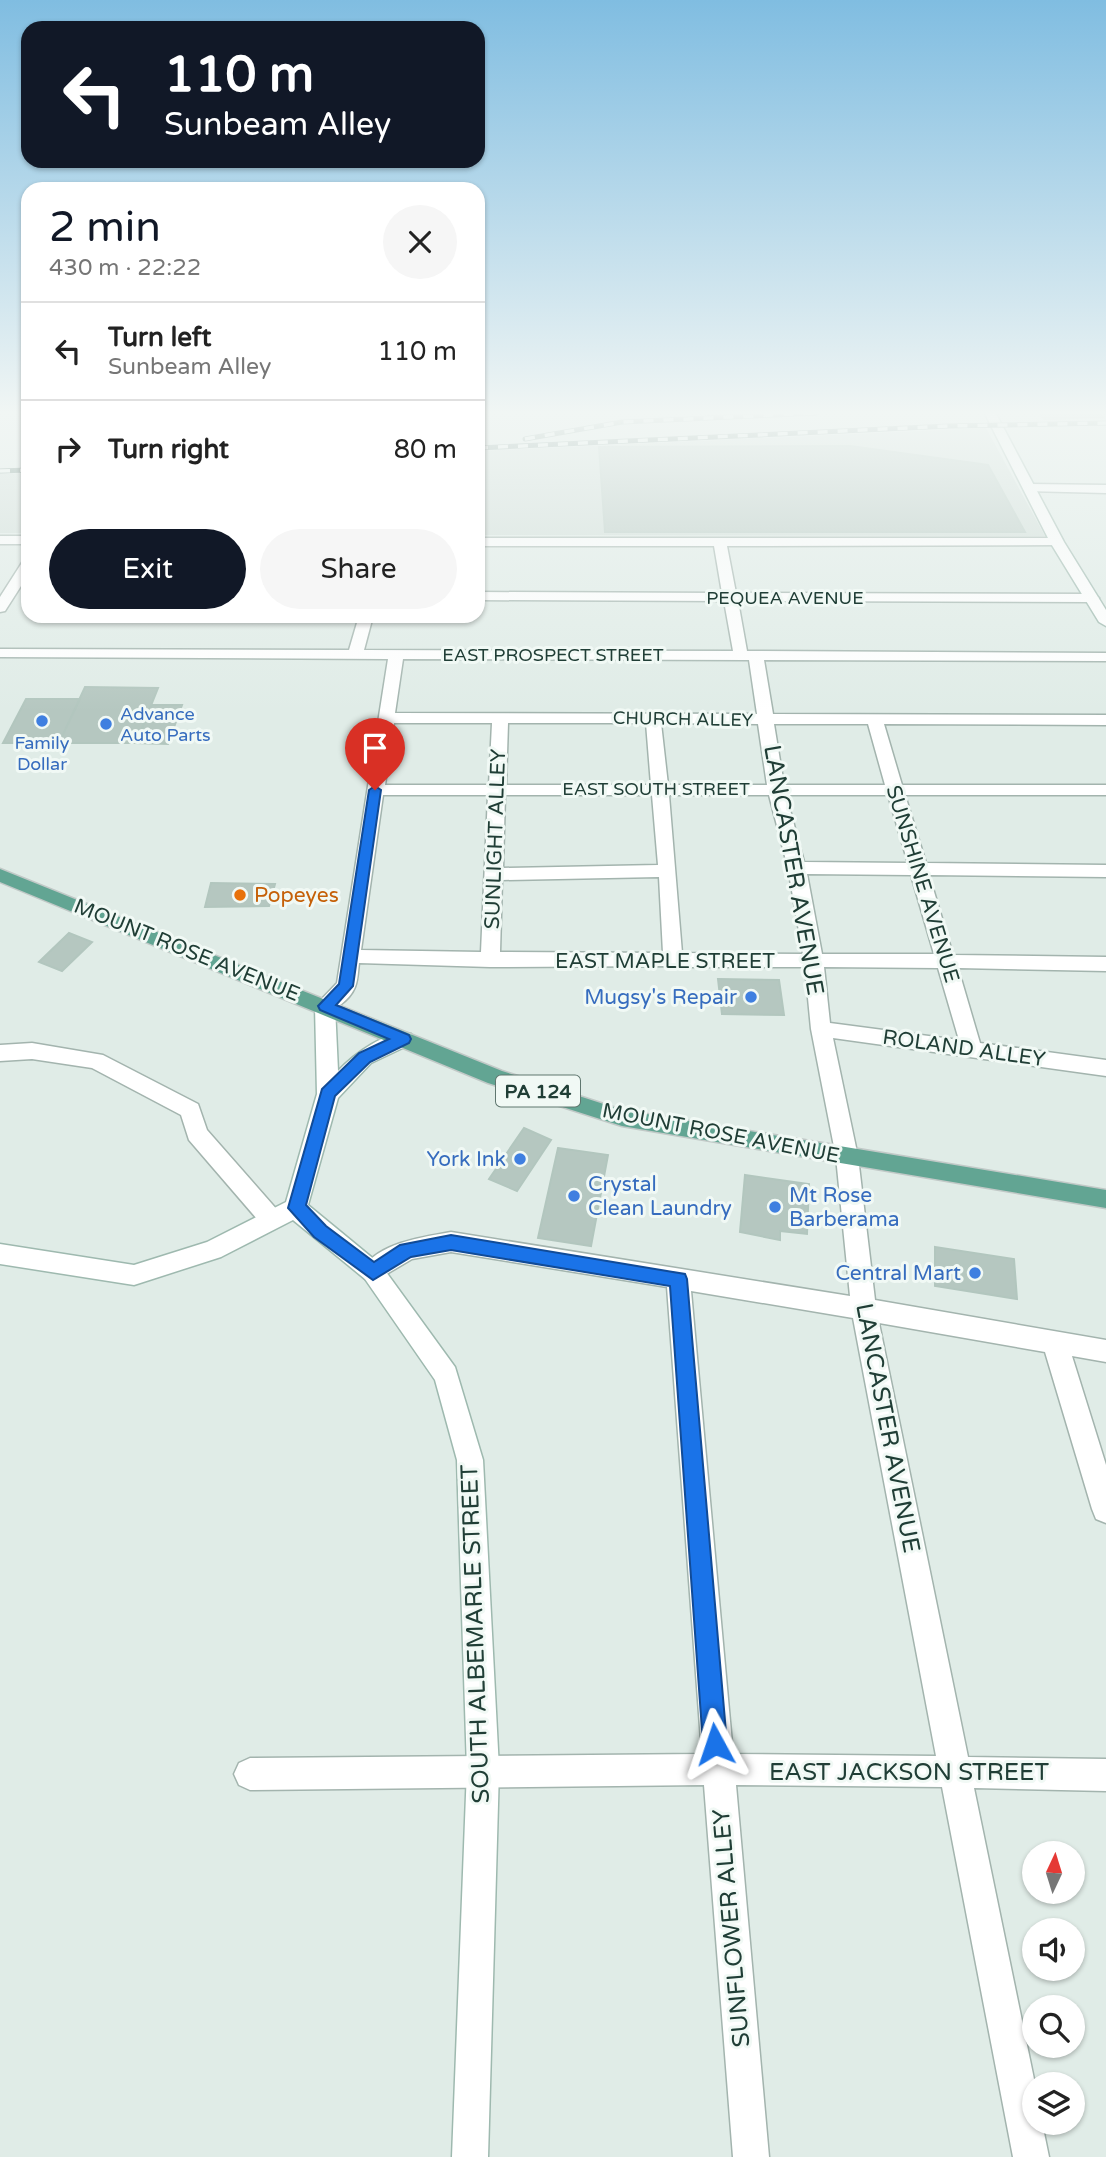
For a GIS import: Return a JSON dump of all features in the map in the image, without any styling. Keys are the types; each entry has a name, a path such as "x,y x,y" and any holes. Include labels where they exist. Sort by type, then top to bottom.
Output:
{"main road":[{"name":"MOUNT ROSE AVENUE","path":"0,876 495,1077 622,1118 1106,1199"}],"street":[{"path":"1041,511 1057,542 1106,622"},
{"path":"0,540 21,540"},
{"path":"485,542 1057,542"},
{"name":"LANCASTER AVENUE","path":"720,543 731,598 767,720 776,789 797,869 814,962 821,1029 847,1157 863,1310 1031,2157"},
{"path":"0,608 5,594 21,573"},
{"name":"PEQUEA AVENUE","path":"485,596 1092,598"},
{"path":"356,653 364,623"},
{"name":"EAST PROSPECT STREET","path":"0,653 1106,657"},
{"path":"0,1254 135,1275 213,1250 296,1208 328,1094 325,1006 346,986 396,654"},
{"name":"CHURCH ALLEY","path":"385,718 1106,720"},
{"name":"SUNLIGHT ALLEY","path":"490,960 500,718"},
{"path":"653,718 668,871 673,962"},
{"name":"SUNSHINE AVENUE","path":"875,721 971,1047"},
{"name":"EAST SOUTH STREET","path":"375,790 1106,790"},
{"path":"797,869 1106,871"},
{"path":"494,874 668,871"},
{"name":"EAST MAPLE STREET","path":"349,957 673,962 947,960 1106,964"},
{"name":"ROLAND ALLEY","path":"821,1029 971,1047 1106,1068"},
{"path":"328,1094 364,1057 404,1039"},
{"path":"0,1053 32,1051 96,1061 190,1110 197,1134 271,1219"},
{"name":"SOUTH ALBEMARLE STREET","path":"296,1208 320,1231 373,1272 446,1375 470,1460 483,1769 470,2157"},
{"path":"373,1272 407,1250 451,1242 1106,1351"},
{"name":"SUNFLOWER ALLEY","path":"678,1279 751,2157"},
{"path":"1055,1342 1106,1509"},
{"name":"EAST JACKSON STREET","path":"250,1774 483,1769 955,1771 1106,1775"}],"shaded area":[{"path":"0,511 21,511 21,533 0,533"},
{"path":"485,511 1031,511 1045,536 485,535"}],"building":[{"path":"603,511 1013,511 1025,532 605,532"},
{"name":"Advance Auto Parts","path":"85,687 158,688 136,743 59,743"},
{"name":"Family Dollar","path":"26,699 80,699 59,743 3,743"},
{"path":"152,705 182,705 168,744 136,743"},
{"name":"Popeyes","path":"211,883 275,884 269,906 205,907"},
{"path":"69,933 92,942 62,971 39,962"},
{"name":"Mugsy's Repair","path":"718,979 779,980 784,1015 722,1014"},
{"name":"York Ink","path":"524,1128 551,1140 517,1191 489,1179"},
{"name":"Crystal Clean Laundry","path":"558,1148 608,1155 591,1246 538,1238"},
{"name":"Mt Rose Barberama","path":"745,1175 809,1184 807,1234 780,1231 780,1240 740,1232"},
{"name":"Central Mart","path":"935,1247 1014,1259 1017,1299 935,1286"}],"place":[{"name":"Family Dollar","path":"42,721"},
{"name":"Advance Auto Parts","path":"106,724"},
{"name":"Popeyes","path":"240,895"},
{"name":"Mugsy's Repair","path":"751,997"},
{"name":"York Ink","path":"520,1159"},
{"name":"Crystal Clean Laundry","path":"574,1196"},
{"name":"Mt Rose Barberama","path":"775,1207"},
{"name":"Central Mart","path":"975,1273"}],"route":[{"path":"375,790 346,986 325,1006 404,1039 364,1057 328,1094 296,1208 320,1231 373,1272 407,1250 451,1242 678,1279 715,1744"}]}
